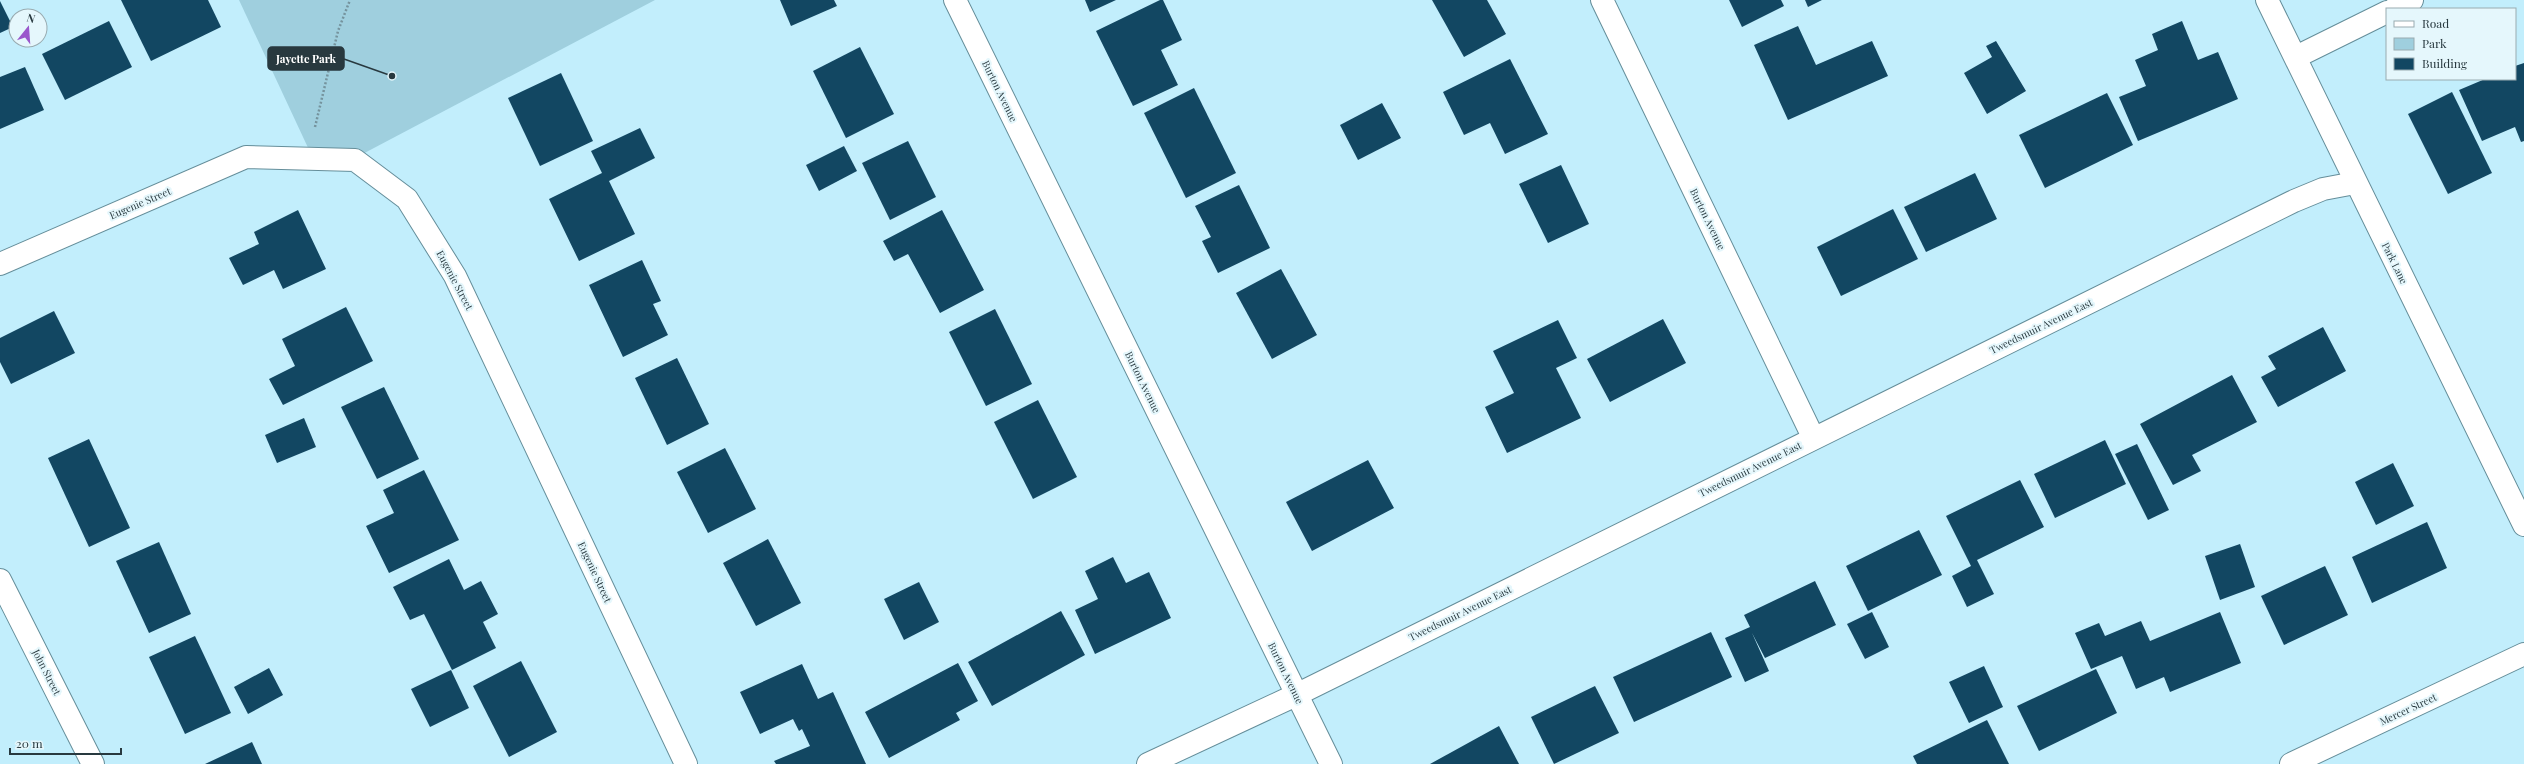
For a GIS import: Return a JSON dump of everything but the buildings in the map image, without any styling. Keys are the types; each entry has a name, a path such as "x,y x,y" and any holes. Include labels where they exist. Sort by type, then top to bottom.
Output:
{"street":[{"name":"Burton Avenue","path":"955,0 1331,764"},
{"name":"Burton Avenue","path":"1602,0 1813,437"},
{"name":"Park Lane","path":"2267,0 2524,525"},
{"path":"2396,8 2412,0"},
{"path":"2296,57 2386,12"},
{"name":"Eugenie Street","path":"0,264 246,157 355,160 407,199 455,276 686,764"},
{"name":"Tweedsmuir Avenue East","path":"1148,764 1296,695 1813,437 2294,201 2323,189 2355,182"},
{"name":"John Street","path":"0,580 93,764"},
{"name":"Mercer Street","path":"2292,764 2524,654"}],"path":[{"path":"310,159 338,31 350,0"}],"green space":[{"path":"239,0 655,0 355,158 310,152"}],"place":[{"name":"Jayette Park","path":"392,76"}]}
